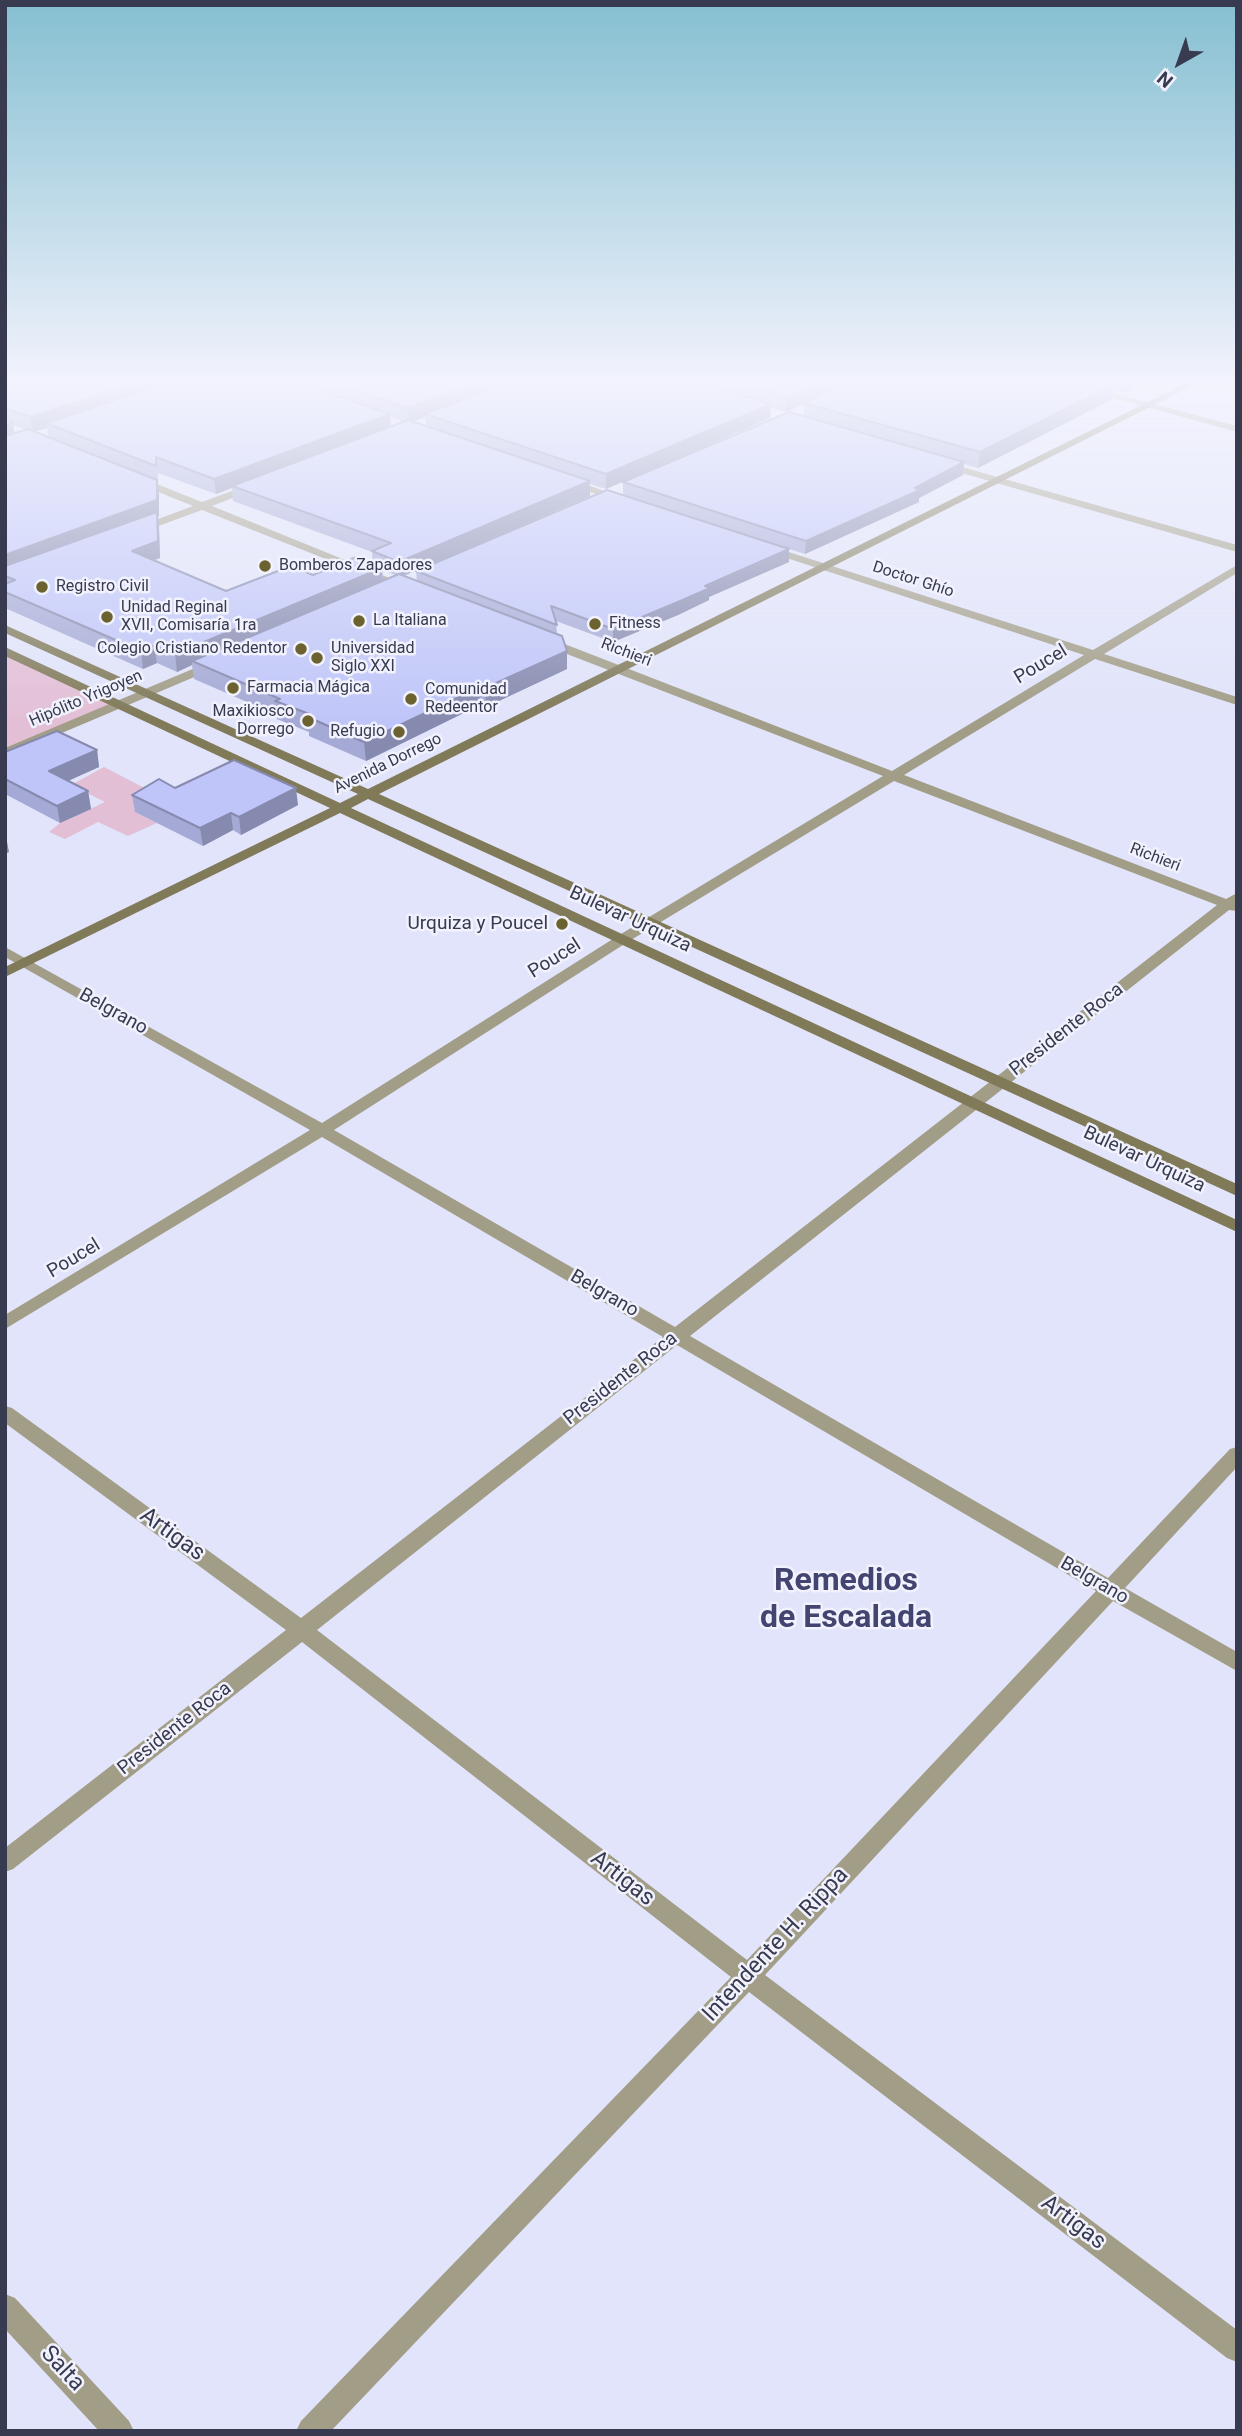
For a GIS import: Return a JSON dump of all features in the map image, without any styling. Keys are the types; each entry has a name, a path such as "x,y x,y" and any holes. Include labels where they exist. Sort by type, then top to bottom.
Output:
{"main road":[{"name":"Avenida Dorrego","path":"5,973 973,494"},
{"name":"Bulevar Urquiza","path":"5,628 1237,1191"},
{"name":"Bulevar Urquiza","path":"5,651 1237,1227"}],"street":[{"path":"174,494 425,594"},
{"path":"129,533 234,494"},
{"path":"604,494 632,503"},
{"path":"586,504 611,494"},
{"path":"1043,494 1237,549"},
{"name":"Doctor Ghío","path":"760,546 1237,701"},
{"name":"Poucel","path":"5,1323 322,1130 650,922 1237,568"},
{"path":"377,594 417,577"},
{"name":"Richieri","path":"529,634 1233,903"},
{"name":"Hipólito Yrigoyen","path":"5,753 223,660"},
{"name":"Presidente Roca","path":"5,1862 1000,1082 1233,903"},
{"name":"Belgrano","path":"5,951 322,1130 1237,1663"},
{"name":"Artigas","path":"5,1413 302,1629 748,1976 1237,2348"},
{"name":"Intendente H. Rippa","path":"311,2431 748,1976 1237,1454"},
{"name":"Salta","path":"5,2308 119,2431"}],"shaded area":[{"path":"5,651 119,705 5,753"},
{"path":"104,767 162,797 135,812 157,823 128,836 98,822 65,839 49,832 60,823 105,802 71,785"}],"building":[{"path":"5,494 157,494 157,500 5,555"},
{"path":"253,494 560,494 399,562 372,551 391,543"},
{"path":"598,494 618,494 789,549 705,586 710,588 613,629 551,606 557,625 416,571"},
{"path":"659,494 912,494 806,541"},
{"path":"157,512 158,541 132,551 226,591 291,566 313,575 356,557 382,568 175,654 154,646 141,651 5,592 5,584 15,580 5,576 5,566"},
{"path":"399,574 562,636 567,651 485,688 480,687 364,742 308,717 312,715 275,701 280,699 192,661"},
{"path":"57,731 97,750 49,771 88,791 57,806 5,779 5,752"},
{"path":"234,760 296,788 239,817 231,813 200,828 132,795 159,779 175,788"}],"place":[{"name":"Bomberos Zapadores","path":"265,566"},
{"name":"Registro Civil","path":"42,587"},
{"name":"Unidad Reginal XVII, Comisaría 1ra","path":"107,617"},
{"name":"La Italiana","path":"359,621"},
{"name":"Fitness","path":"595,624"},
{"name":"Colegio Cristiano Redentor","path":"301,649"},
{"name":"Universidad Siglo XXI","path":"317,658"},
{"name":"Farmacia Mágica","path":"233,688"},
{"name":"Comunidad Redeentor","path":"411,699"},
{"name":"Maxikiosco Dorrego","path":"308,721"},
{"name":"Refugio","path":"399,732"},
{"name":"Urquiza y Poucel","path":"562,924"}],"district":[{"name":"Remedios de Escalada","path":"846,1600"}]}
